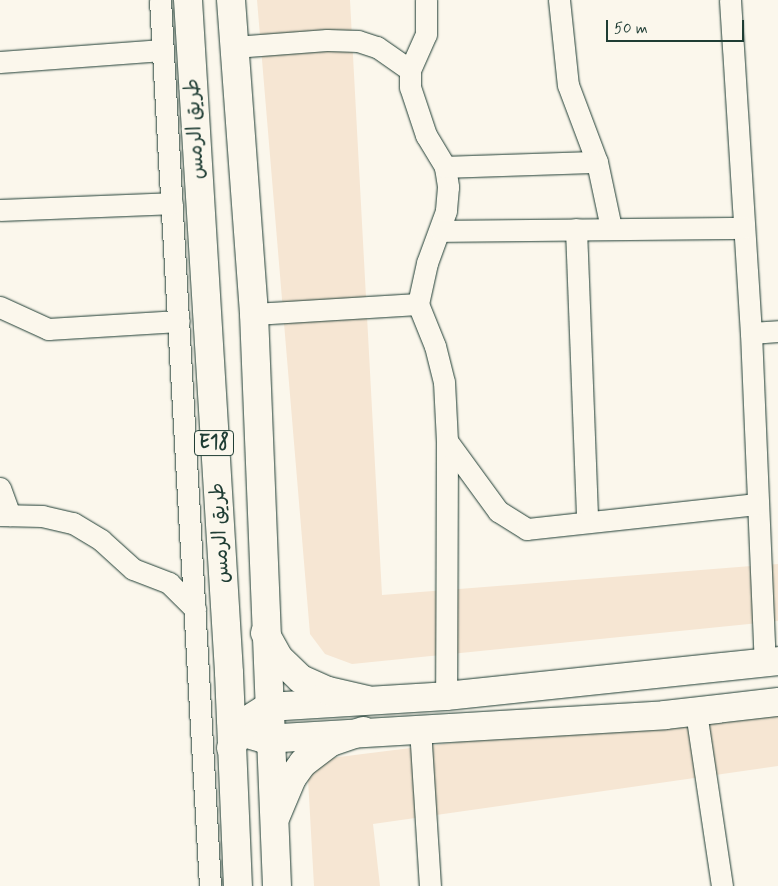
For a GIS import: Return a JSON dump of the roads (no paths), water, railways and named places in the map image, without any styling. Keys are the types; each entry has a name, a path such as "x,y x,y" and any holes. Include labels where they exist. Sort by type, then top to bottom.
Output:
{"main road":[{"name":"طريق الرمس","path":"188,0 234,732 238,886"},
{"name":"طريق الرمس","path":"231,0 254,314 269,739 277,886"},
{"path":"265,632 279,658 301,679 328,691 366,700"},
{"path":"234,732 252,715 268,707 446,696 771,661"},
{"path":"665,715 664,691 673,679 748,673 771,661"},
{"path":"234,732 269,739 362,731 665,715 778,702"},
{"path":"273,824 292,778 302,763 331,742 362,731"}],"street":[{"path":"160,0 210,886"},
{"path":"426,0 426,34 410,70 414,103 426,135 445,167 448,188 441,231 428,263 418,304 435,346 444,382 447,441 446,696"},
{"path":"558,0 568,85 597,162 611,228"},
{"path":"730,0 751,333 758,504 769,560 771,661"},
{"path":"234,47 327,40 358,41 377,47 410,70"},
{"path":"0,62 163,50"},
{"path":"445,167 597,162"},
{"path":"0,210 172,203"},
{"path":"441,231 744,228"},
{"path":"576,229 587,522"},
{"path":"254,314 418,304"},
{"path":"0,307 48,329 179,322"},
{"path":"751,333 778,332"},
{"path":"447,441 498,511 514,524 527,530 758,504"},
{"path":"0,488 5,515 42,516 73,523 101,540 133,570 158,577 179,590 195,609"},
{"path":"158,577 177,566 191,550"},
{"path":"696,712 722,886"},
{"path":"420,728 430,886"}]}
